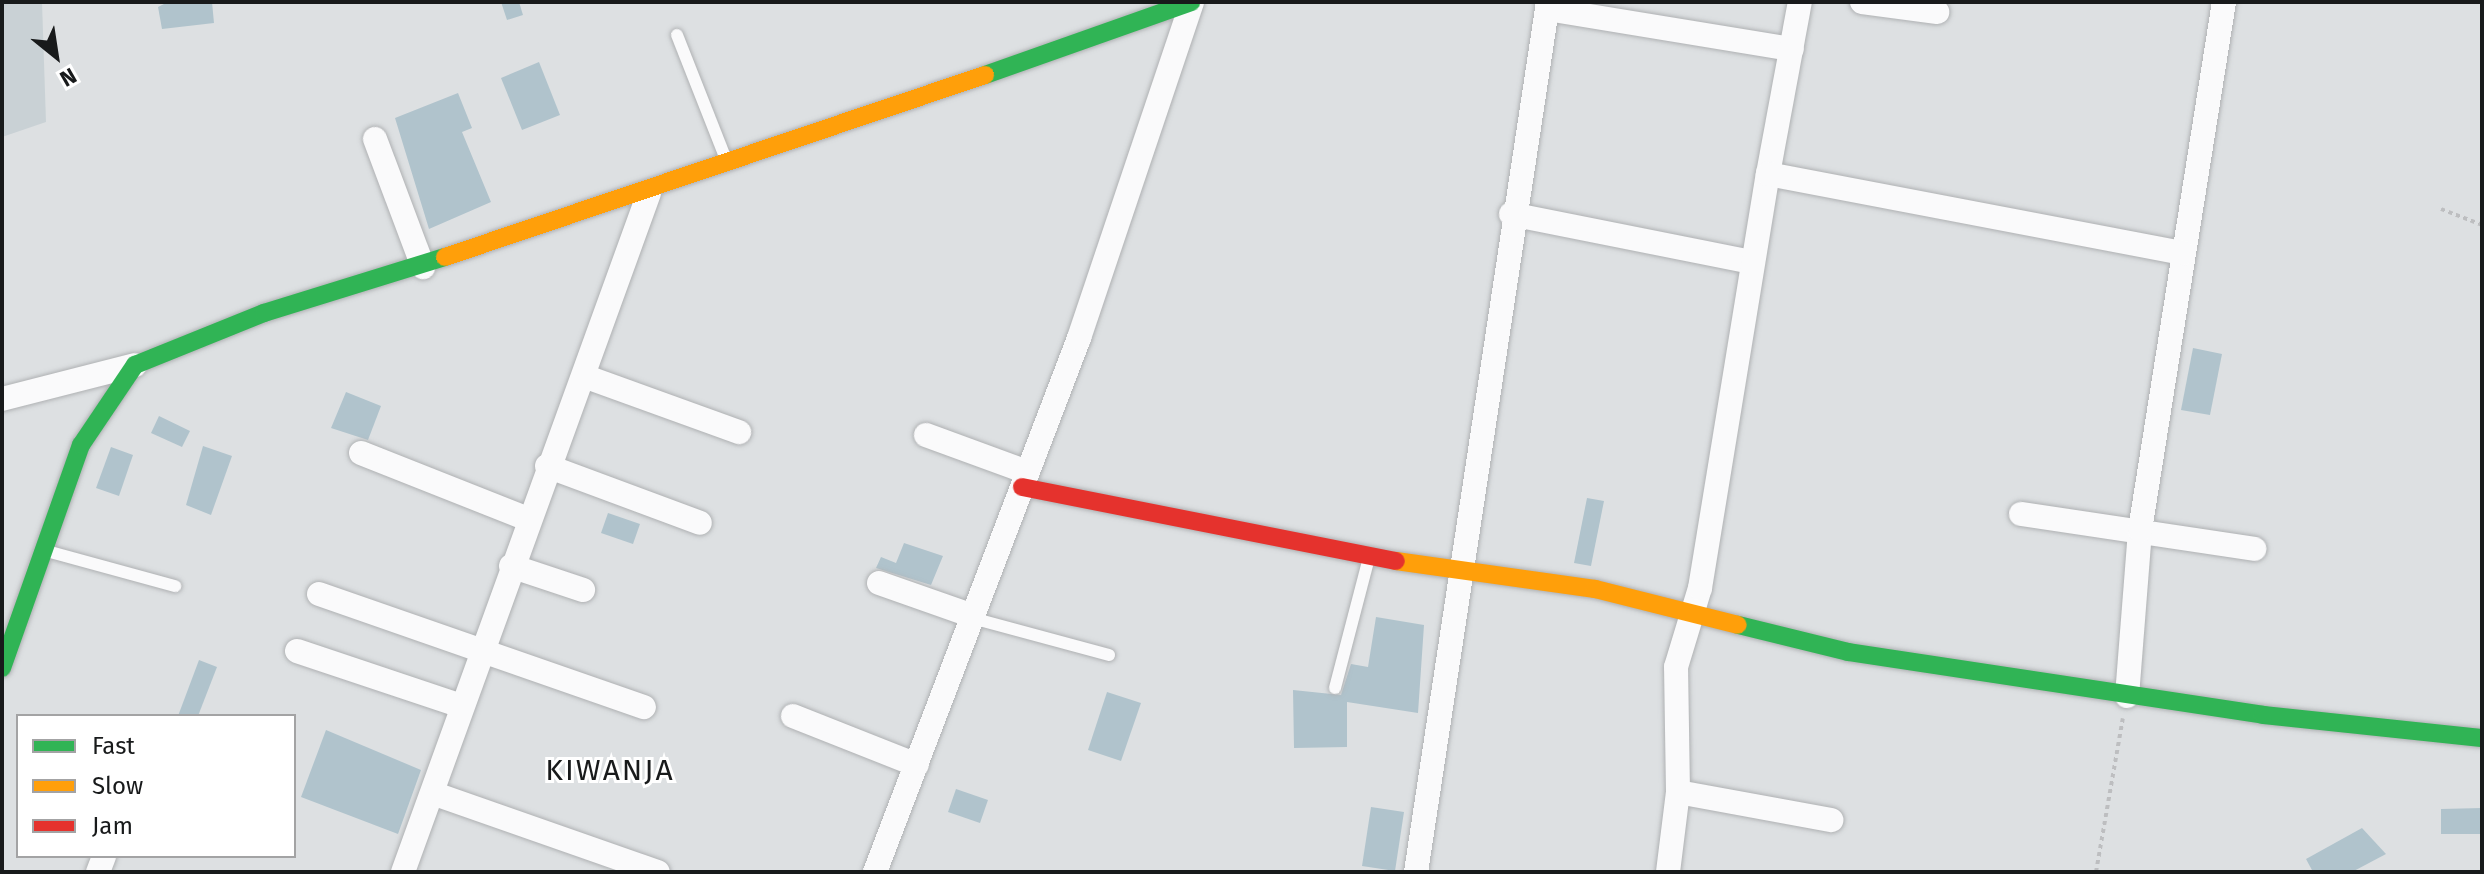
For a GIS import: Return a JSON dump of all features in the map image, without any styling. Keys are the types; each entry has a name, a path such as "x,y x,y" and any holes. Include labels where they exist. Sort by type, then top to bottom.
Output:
{"street":[{"path":"2,399 135,365 264,313 423,267 649,193 1192,2"},
{"path":"875,872 1025,480 1192,2"},
{"path":"1668,872 1678,792 1676,667 1689,610 1700,588 1752,262 1800,2"},
{"path":"1862,2 1937,12"},
{"path":"2127,696 2140,530 2224,2"},
{"path":"1416,872 1464,573 1511,214 1547,6 1792,49"},
{"path":"375,139 423,267"},
{"path":"1768,174 2184,253"},
{"path":"403,872 435,794 479,651 547,466 584,376 649,193"},
{"path":"1511,214 1752,262"},
{"path":"2,668 81,445 135,365"},
{"path":"584,376 739,432"},
{"path":"926,435 1025,480 1369,558 1689,610 1848,652 2127,696 2482,738"},
{"path":"361,453 528,519"},
{"path":"547,466 700,523"},
{"path":"2021,514 2254,549"},
{"path":"511,566 583,590"},
{"path":"879,583 972,617"},
{"path":"319,594 644,707"},
{"path":"297,651 461,706"},
{"path":"793,716 917,765"},
{"path":"1678,792 1831,820"},
{"path":"435,794 658,872"}],"lane":[{"path":"677,35 728,165"},
{"path":"43,550 175,586"},
{"path":"1335,688 1369,558"},
{"path":"972,617 1109,655"}],"path":[{"path":"2441,209 2482,225"},
{"path":"2096,872 2127,696"}],"shaded area":[{"path":"2,2 42,2 46,122 2,137"}],"building":[{"path":"168,2 212,2 214,23 162,29 158,7"},
{"path":"501,2 519,2 523,15 507,20"},
{"path":"539,62 560,115 522,130 501,78"},
{"path":"458,93 472,128 462,132 491,202 429,229 395,118"},
{"path":"2193,348 2222,354 2210,415 2181,410"},
{"path":"346,392 381,406 368,440 331,428"},
{"path":"159,416 190,431 182,447 151,433"},
{"path":"203,446 232,456 211,515 186,505"},
{"path":"111,447 133,455 119,496 96,488"},
{"path":"1587,498 1604,501 1591,566 1574,563"},
{"path":"608,513 640,524 633,544 601,533"},
{"path":"904,543 943,556 931,585 876,568 881,557 896,563"},
{"path":"1376,617 1424,625 1418,713 1347,702 1347,747 1294,748 1293,690 1341,695 1351,664 1368,667"},
{"path":"199,660 217,667 199,714 179,714"},
{"path":"1107,692 1141,703 1121,761 1088,750"},
{"path":"326,730 421,770 398,834 301,797"},
{"path":"956,789 988,800 980,823 948,812"},
{"path":"1371,807 1404,812 1395,871 1362,866"},
{"path":"2482,808 2482,834 2441,834 2441,809"},
{"path":"2362,828 2386,854 2352,872 2313,872 2306,859"}],"traffic: fast":[{"path":"985,75 1191,2"},
{"path":"2,668 81,445 135,365 264,313 445,257"},
{"path":"1738,625 1848,652 2263,715 2482,738"}],"traffic: slow":[{"path":"445,257 985,75"},
{"path":"1396,561 1595,589 1738,625"}],"traffic: jam":[{"path":"1022,487 1396,561"}],"district":[{"name":"KIWANJA","path":"610,770"}]}
